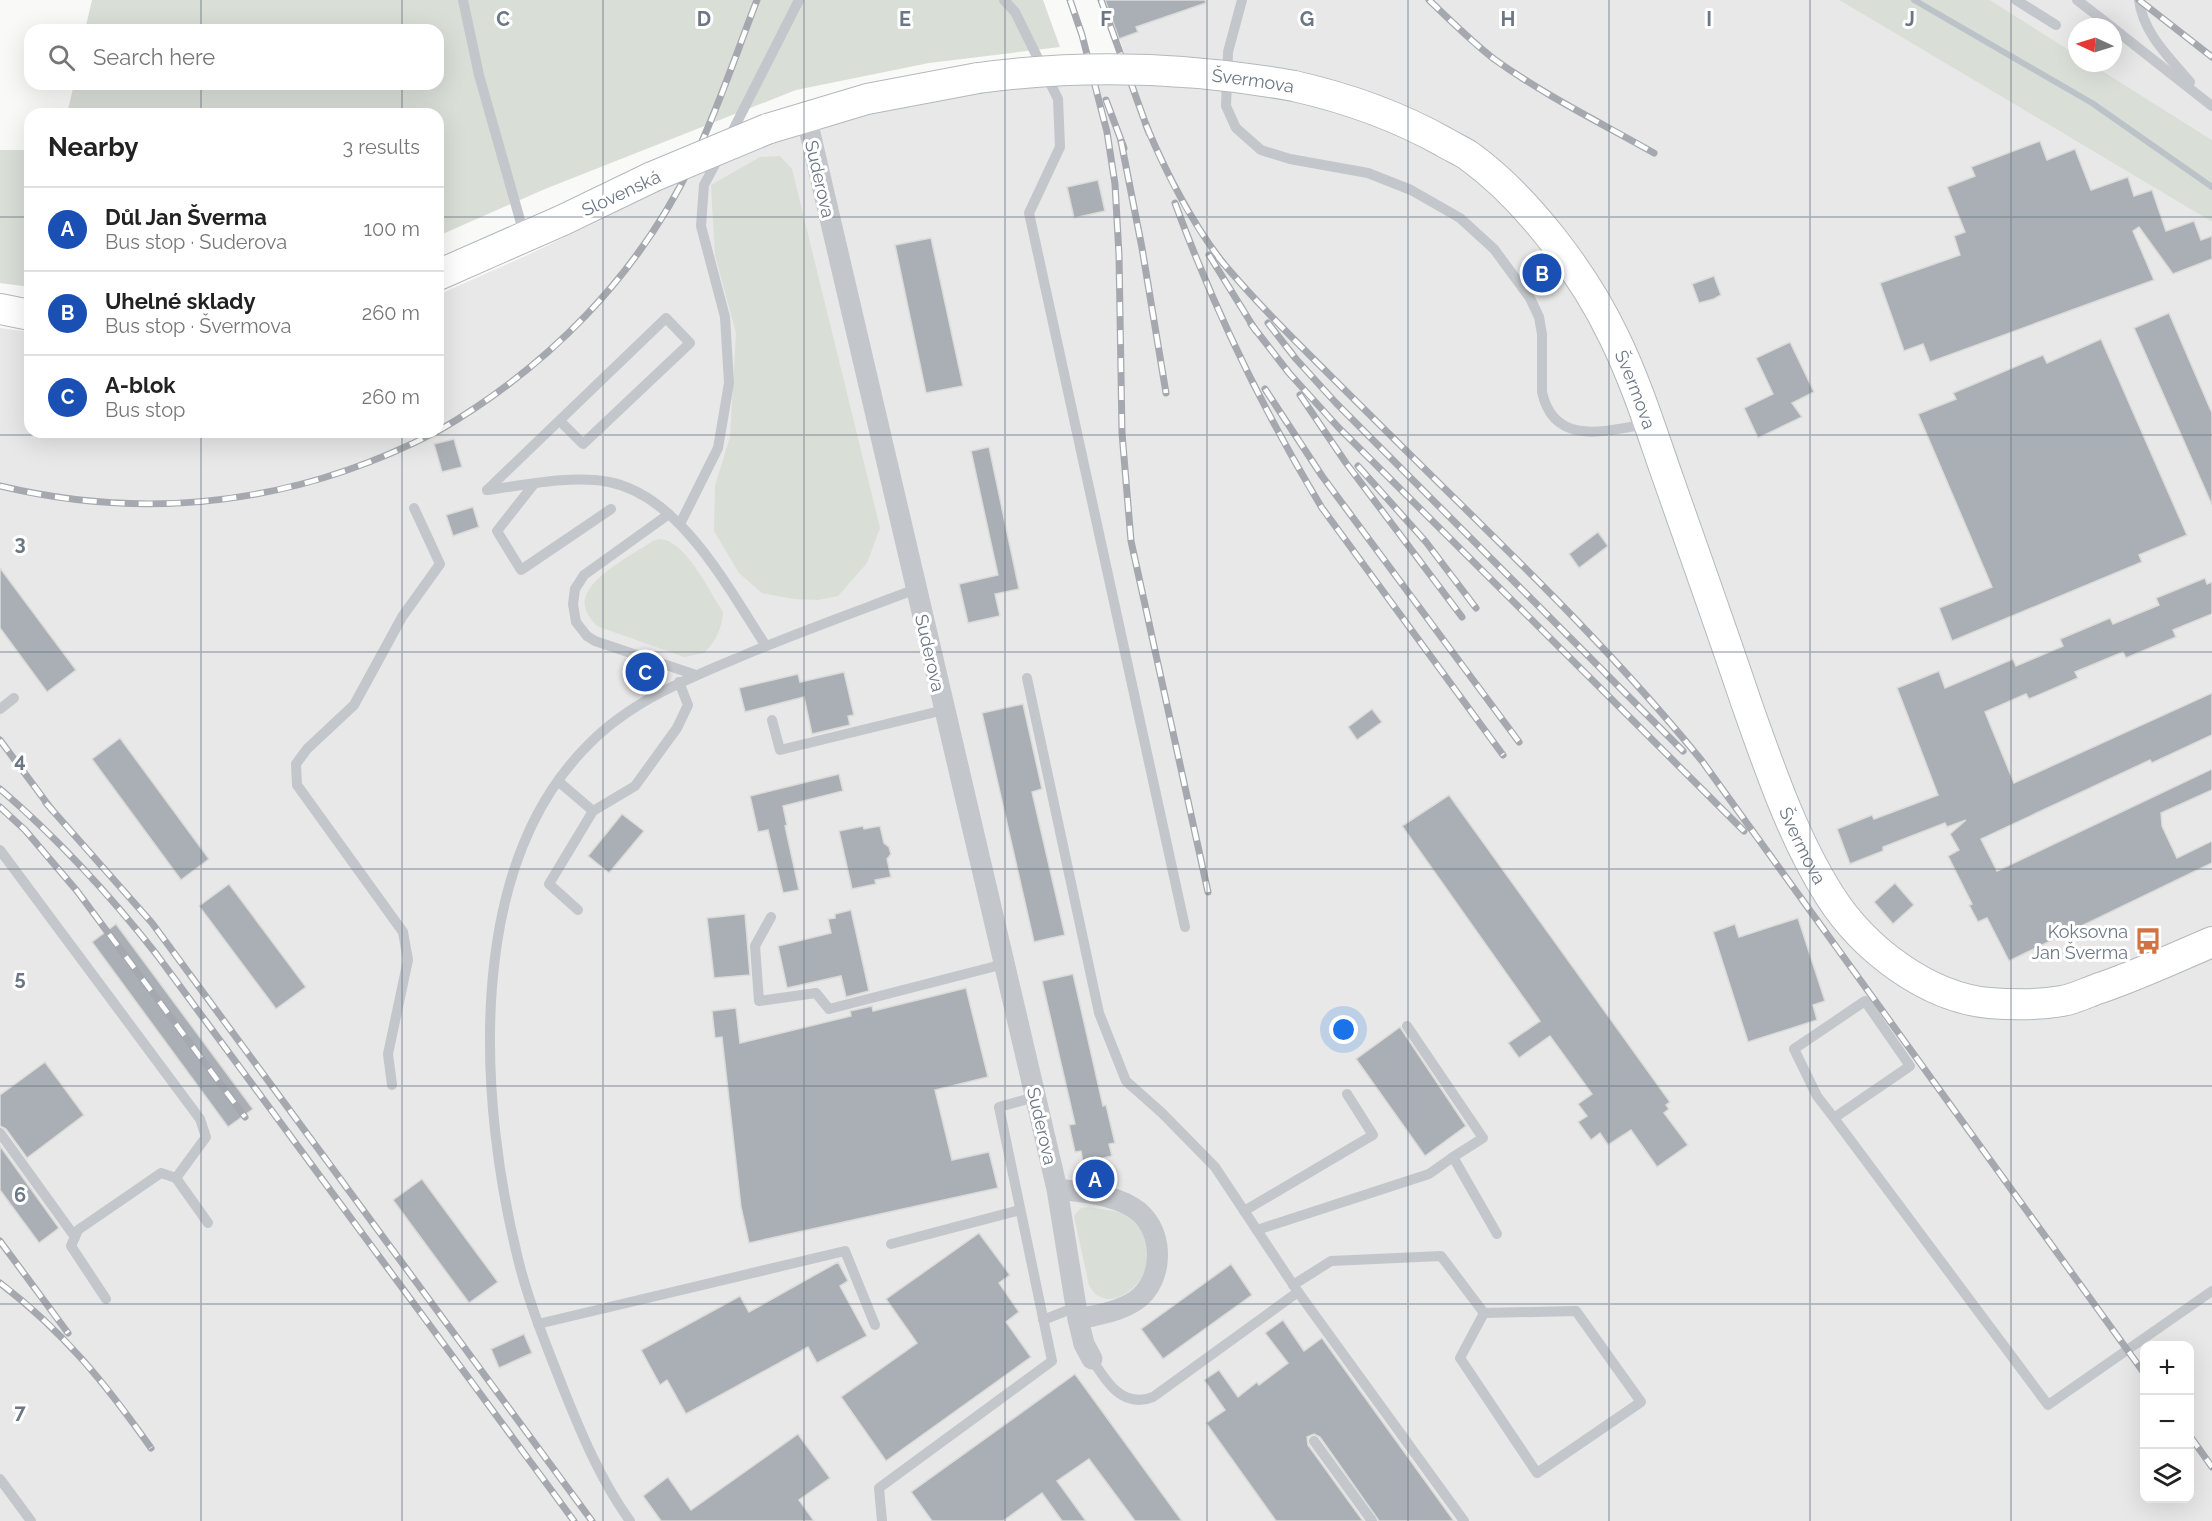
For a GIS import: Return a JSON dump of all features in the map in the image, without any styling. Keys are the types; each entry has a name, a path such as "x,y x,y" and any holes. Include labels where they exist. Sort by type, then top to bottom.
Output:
{"street":[{"name":"Švermova","path":"806,116 867,99 978,78 1055,69 1106,68 1206,74 1294,86 1331,94 1380,110 1469,156 1505,188 1542,227 1600,309 1629,370 1762,747 1806,855 1831,899 1863,938 1892,963 1922,981 1950,993 1984,1002 2020,1004 2063,1001 2110,985 2212,942"},
{"name":"Slovenská","path":"444,271 525,237 652,177 767,129 806,116"},
{"name":"Suderova","path":"806,116 1057,1189 1084,1344 1092,1359"},
{"path":"0,309 24,314"},
{"name":"Suderova","path":"1057,1189 1092,1193 1132,1207 1148,1221 1155,1233 1157,1245 1154,1275 1141,1296 1118,1310 1077,1313"}],"lane":[{"path":"463,0 479,75 525,237"},
{"path":"680,524 718,448 729,383 725,317 701,226 704,185 759,82 799,0"},
{"path":"1005,0 1015,12 1058,99 1060,147 1029,213 1185,927"},
{"path":"1242,0 1228,52 1226,106 1241,133 1261,150 1275,155 1355,169 1383,178 1411,190 1460,218 1494,249 1530,298 1539,317 1542,334 1542,393 1544,402 1556,420 1571,429 1593,434 1649,424"},
{"path":"2016,0 2056,25"},
{"path":"2077,0 2101,18"},
{"path":"2139,0 2148,30 2212,106"},
{"path":"2122,34 2202,96"},
{"path":"560,421 584,444 690,343 666,318 487,490 592,480 611,482 649,499 680,524 698,544 766,646"},
{"path":"534,484 497,531 522,570 610,509"},
{"path":"392,1085 388,1054 408,960 403,932 297,785 296,764 307,749 354,705 402,617 440,564 414,508"},
{"path":"669,514 584,575 575,589 573,612 580,629 595,641 696,675"},
{"path":"630,1521 616,1502 576,1420 538,1324 519,1263 499,1162 489,1018 496,950 521,846 539,809 587,745 634,708 679,682 766,646 916,590"},
{"path":"1026,678 1099,1013 1126,1081 1162,1113 1215,1167 1296,1288 1464,1521"},
{"path":"578,910 549,884 593,811 635,786 677,728 688,705 679,682"},
{"path":"0,709 14,698"},
{"path":"772,720 780,750 944,710"},
{"path":"558,781 593,811"},
{"path":"0,850 200,1119 206,1137 176,1178"},
{"path":"771,917 755,946 759,1001 816,993 829,1009 1004,964"},
{"path":"1834,1118 1910,1066 1865,1001 1794,1049 1817,1096 2048,1406 2212,1291"},
{"path":"1257,1230 1429,1174 1483,1138 1407,1026"},
{"path":"1244,1211 1373,1135 1347,1094"},
{"path":"882,1521 879,1488 1052,1361 999,1107 1035,1096"},
{"path":"0,1133 75,1237"},
{"path":"1453,1157 1497,1234"},
{"path":"106,1299 71,1246 78,1230 161,1173 176,1178 208,1223"},
{"path":"891,1244 1020,1210"},
{"path":"538,1324 845,1251 875,1325"},
{"path":"1092,1359 1107,1383 1116,1392 1136,1400 1153,1397 1331,1261 1441,1256 1484,1313"},
{"path":"1576,1311 1641,1402 1537,1473 1460,1358 1484,1313 1576,1311"},
{"path":"1043,1320 1077,1313"},
{"path":"1314,1441 1372,1521"},
{"path":"0,1479 31,1521"}],"shaded area":[{"path":"92,0 1043,0 1060,47 929,63 796,90 545,189 444,233 444,108 68,108 73,90 444,90 444,24 86,24"},
{"path":"1106,0 1839,0 2212,222 2212,1521 0,1521 0,328 24,331 24,438 444,438 444,292 613,214 652,177 806,116 1130,69"},
{"path":"1839,0 1990,0 2068,49 2068,72 2104,72 2212,140 2212,222"},
{"path":"1990,0 2212,0 2212,140 2104,72 2122,72 2122,18 2068,18 2068,49"},
{"path":"0,150 24,150 24,286 0,283"},
{"path":"780,156 792,169 880,528 867,563 838,596 818,600 794,599 762,593 739,573 714,531 715,486 730,437 736,333 715,255 711,185 760,157"},
{"path":"660,539 670,542 688,557 723,612 718,634 704,653 684,657 597,626 587,612 586,596 600,577 622,560"},
{"path":"1089,1207 1116,1212 1128,1217 1140,1229 1148,1252 1148,1262 1139,1281 1132,1289 1114,1298 1104,1298 1096,1294 1089,1285 1074,1216 1081,1208"}],"building":[{"path":"1105,0 1205,0 1206,3 1136,27 1138,32 1119,39"},
{"path":"2040,141 2047,160 2075,149 2091,190 2128,177 2134,196 2152,190 2166,231 2194,221 2201,240 2212,236 2212,259 2173,274 2139,227 2133,231 2154,280 1930,362 1923,344 1904,351 1880,283 1960,255 1954,236 1965,232 1947,187 1975,176 1971,167"},
{"path":"1098,180 1105,211 1074,218 1067,187"},
{"path":"931,238 963,386 926,393 895,245"},
{"path":"1714,276 1721,295 1699,303 1692,284"},
{"path":"2169,313 2212,413 2212,505 2134,328"},
{"path":"2101,339 2187,535 2139,555 2142,562 1952,641 1939,608 1992,587 1918,414 1956,399 1953,393 2043,355 2047,363"},
{"path":"1790,342 1814,392 1792,403 1802,417 1758,438 1744,408 1773,394 1756,358"},
{"path":"454,439 462,467 442,472 434,444"},
{"path":"989,447 1019,589 995,594 1000,616 968,623 959,584 998,575 971,451"},
{"path":"473,507 479,527 453,536 446,515"},
{"path":"1598,532 1608,546 1579,568 1569,554"},
{"path":"0,568 76,670 47,692 0,628"},
{"path":"2205,578 2207,584 2212,582 2212,614 2173,630 2176,637 2126,658 2123,652 2075,672 2078,678 2029,699 2026,694 1985,712 2014,783 2212,693 2212,735 2152,763 2150,760 1981,839 1997,871 2212,769 2212,790 2161,813 2162,826 2177,858 2212,841 2212,863 2009,961 1987,918 1978,922 1969,905 1972,904 1948,856 1959,850 1950,834 1966,820 1947,827 1945,823 1883,847 1883,851 1850,864 1837,829 1872,815 1874,819 1938,795 1897,688 1939,671 1945,688 2013,659 2016,666 2063,646 2060,639 2110,618 2113,624 2159,605 2156,598"},
{"path":"844,672 854,715 848,716 850,725 812,734 804,697 745,712 739,688 798,674 800,682"},
{"path":"1023,704 1042,789 1032,792 1065,935 1034,942 982,713"},
{"path":"1372,709 1382,722 1357,740 1348,727"},
{"path":"120,738 209,859 181,880 92,759"},
{"path":"839,774 843,791 783,806 799,890 783,893 768,830 758,832 750,796"},
{"path":"1449,795 1670,1102 1666,1105 1669,1109 1664,1113 1688,1145 1657,1167 1631,1130 1608,1145 1600,1133 1591,1140 1578,1122 1587,1116 1578,1104 1592,1094 1550,1036 1519,1058 1508,1043 1540,1021 1402,826"},
{"path":"622,814 644,831 609,873 588,856"},
{"path":"863,826 864,829 880,826 884,843 889,847 891,854 887,859 891,877 875,880 876,884 852,889 839,831"},
{"path":"1895,883 1914,905 1893,924 1874,902"},
{"path":"229,884 306,987 276,1009 199,906"},
{"path":"851,910 869,991 846,997 841,976 787,988 778,946 831,933 828,919 835,918 835,914"},
{"path":"745,914 750,975 714,978 707,918"},
{"path":"1798,918 1825,1001 1813,1005 1817,1020 1748,1042 1713,932 1735,924 1739,937"},
{"path":"116,924 253,1109 228,1127 92,942"},
{"path":"1073,974 1103,1106 1106,1105 1115,1143 1109,1144 1112,1156 1083,1163 1081,1151 1075,1152 1069,1125 1075,1124 1042,981"},
{"path":"966,988 988,1077 935,1090 952,1160 989,1152 998,1188 749,1243 741,1207 722,1037 715,1038 712,1011 736,1008 740,1043 851,1016 850,1011 872,1006 873,1011"},
{"path":"1400,1027 1466,1126 1425,1156 1356,1059"},
{"path":"45,1062 84,1115 27,1158 6,1129 0,1126 0,1095"},
{"path":"0,1146 59,1228 39,1243 0,1190"},
{"path":"422,1179 498,1282 469,1303 393,1200"},
{"path":"979,1233 1010,1275 999,1283 1019,1312 1006,1322 1031,1357 886,1461 841,1397 917,1343 886,1299"},
{"path":"838,1262 848,1281 840,1286 867,1336 817,1363 808,1347 686,1414 667,1380 660,1385 641,1350 740,1296 749,1312"},
{"path":"1231,1264 1252,1295 1163,1359 1141,1329"},
{"path":"1283,1320 1304,1351 1322,1338 1454,1521 1379,1521 1320,1437 1314,1434 1307,1437 1308,1445 1363,1521 1276,1521 1206,1423 1225,1410 1204,1380 1219,1370 1238,1397 1257,1382 1259,1385 1288,1363 1265,1333"},
{"path":"524,1334 532,1353 499,1368 491,1349"},
{"path":"1075,1374 1182,1521 1135,1521 1089,1459 1057,1481 1086,1521 1062,1521 1042,1493 1003,1521 932,1521 911,1492"},
{"path":"798,1434 830,1478 799,1500 814,1521 661,1521 643,1496 668,1477 691,1510"}],"waterway":[{"path":"1914,0 2092,103 2212,187"}],"railway":[{"path":"444,427 517,378 553,348 617,280 645,243 671,203 693,161 719,101 757,0"},
{"path":"1070,0 1082,35 1107,132 1115,184 1119,255 1122,433 1131,541 1208,892"},
{"path":"1101,0 1149,133"},
{"path":"1429,0 1477,45 1513,72 1654,153"},
{"path":"2139,0 2212,57"},
{"path":"1106,100 1124,148"},
{"path":"1146,125 1180,197 1223,263"},
{"path":"1121,141 1142,248 1166,393"},
{"path":"1175,203 1206,282 1241,359 1280,435 1322,508 1503,755"},
{"path":"1209,255 1256,331"},
{"path":"1218,257 1289,334 1580,624 1663,714 1702,761 2140,1367"},
{"path":"1268,323 1296,359 1336,403 1683,751"},
{"path":"1251,324 1289,373 1338,427 1744,831"},
{"path":"1265,389 1322,476 1519,742"},
{"path":"1300,395 1346,463 1462,617"},
{"path":"0,486 56,497 112,503 168,503 223,499 277,490 331,475 384,456 423,438"},
{"path":"1358,466 1426,542 1476,608"},
{"path":"0,740 52,810"},
{"path":"0,789 82,868 157,955 574,1521"},
{"path":"46,803 152,923 592,1521"},
{"path":"0,807 25,830 77,891 245,1117"},
{"path":"0,1241 68,1333"},
{"path":"0,1283 23,1301 64,1340 100,1380 151,1448"},
{"path":"2194,1442 2212,1467"}],"place":[{"name":"Uhelné sklady","path":"1542,273"},
{"name":"A-blok","path":"645,672"},
{"name":"Koksovna Jan Šverma","path":"2148,941"},
{"name":"Důl Jan Šverma","path":"1095,1179"}]}
